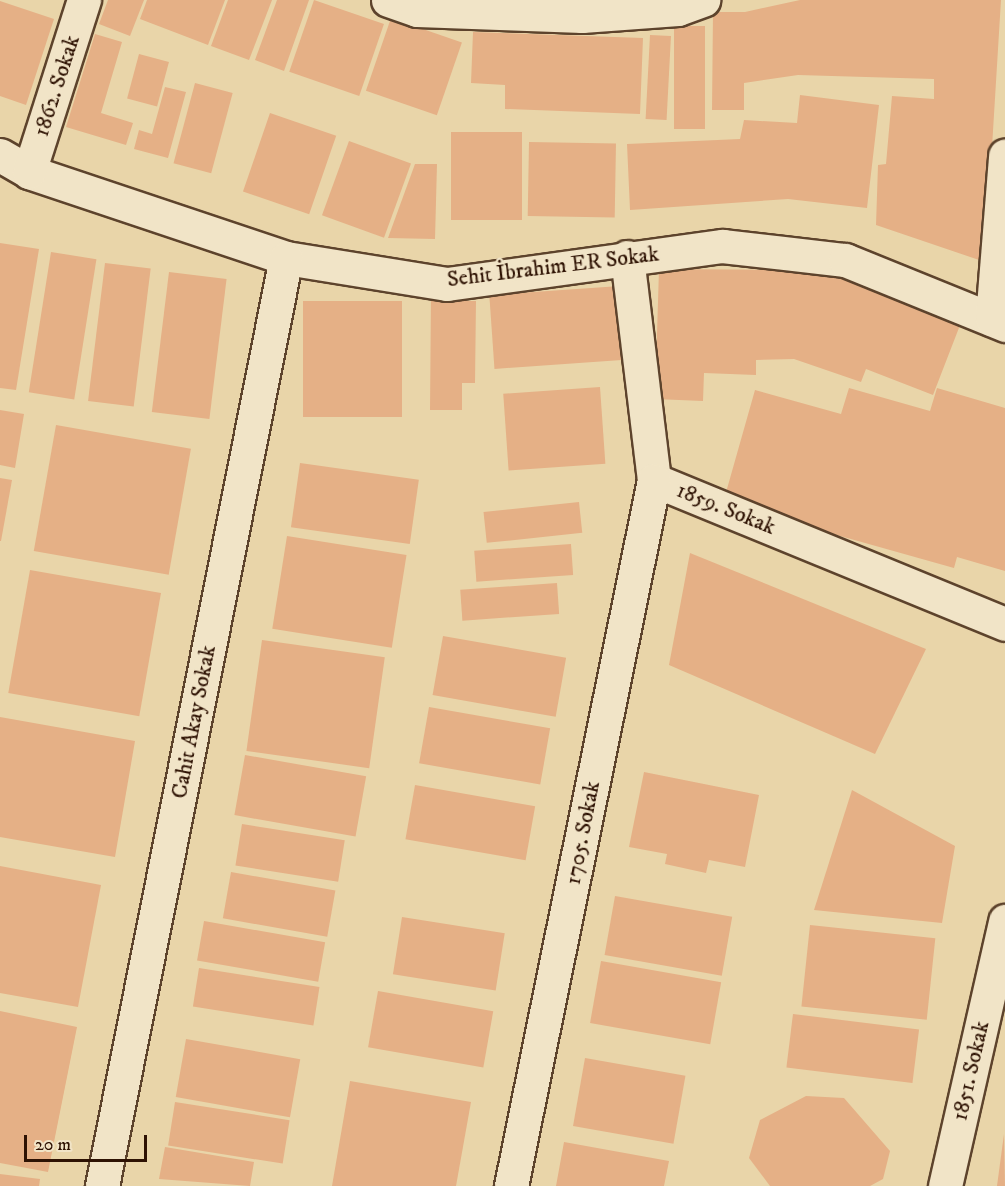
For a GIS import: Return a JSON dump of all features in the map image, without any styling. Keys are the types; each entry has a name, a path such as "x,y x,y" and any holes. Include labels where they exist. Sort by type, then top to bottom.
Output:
{"street":[{"name":"1862. Sokak","path":"29,172 84,0"},
{"path":"388,0 417,10 582,16 678,9 703,0"},
{"name":"Sehit İbrahim ER Sokak","path":"0,155 29,172 286,258 447,284 627,257 722,246 845,260 998,322"},
{"path":"998,322 1005,156"},
{"name":"1859. Sokak","path":"627,257 654,480 1005,624"},
{"name":"Cahit Akay Sokak","path":"102,1186 286,258"},
{"name":"1705. Sokak","path":"511,1186 654,480"},
{"name":"1851. Sokak","path":"945,1186 1005,921"}],"building":[{"path":"108,0 144,0 130,36 99,24"},
{"path":"147,0 225,0 208,45 140,19"},
{"path":"228,0 272,0 249,60 211,46"},
{"path":"277,0 309,0 284,71 255,60"},
{"path":"314,0 384,24 359,96 289,72"},
{"path":"800,0 1001,0 985,262 876,225 878,165 886,164 892,96 934,99 934,79 798,75 744,83 744,110 712,110 713,12 745,12"},
{"path":"0,1 54,19 26,105 0,96"},
{"path":"391,18 462,42 437,115 366,91"},
{"path":"674,26 705,26 705,129 674,129"},
{"path":"473,32 643,38 640,114 505,109 505,85 471,83"},
{"path":"95,34 122,42 101,113 133,123 126,145 66,127"},
{"path":"650,35 671,36 667,120 646,119"},
{"path":"139,54 169,62 157,106 127,98"},
{"path":"195,83 233,93 211,173 174,163"},
{"path":"165,87 186,92 168,158 134,149 139,130 152,134"},
{"path":"800,95 879,105 867,208 788,199 630,210 627,144 740,139 744,120 797,123"},
{"path":"270,113 336,136 309,214 243,191"},
{"path":"451,132 522,132 522,220 451,220"},
{"path":"349,141 411,164 384,238 322,215"},
{"path":"529,142 616,144 615,218 528,216"},
{"path":"415,164 437,164 435,239 388,238"},
{"path":"0,243 39,249 16,390 0,388"},
{"path":"51,252 96,259 74,399 29,392"},
{"path":"105,263 151,269 134,407 88,401"},
{"path":"659,269 825,270 962,320 933,395 866,369 861,382 794,359 756,360 756,375 704,373 703,401 655,399"},
{"path":"169,272 227,279 209,419 152,412"},
{"path":"620,286 625,360 494,369 489,295"},
{"path":"431,292 462,293 462,301 476,301 475,383 462,383 462,410 430,410"},
{"path":"303,301 402,301 402,417 303,417"},
{"path":"600,387 605,464 509,471 503,394"},
{"path":"849,388 930,411 937,388 1005,408 1005,571 957,557 954,568 723,503 755,390 841,414"},
{"path":"0,410 24,414 15,468 0,465"},
{"path":"56,425 191,449 169,575 34,551"},
{"path":"300,463 419,480 410,544 291,527"},
{"path":"0,478 12,480 1,541 0,541"},
{"path":"579,502 582,533 487,543 484,512"},
{"path":"287,536 407,555 392,648 272,629"},
{"path":"571,544 573,575 476,582 474,551"},
{"path":"690,553 926,649 875,754 669,665"},
{"path":"30,570 161,593 139,716 8,693"},
{"path":"557,583 559,614 462,621 460,590"},
{"path":"443,636 566,658 556,717 433,695"},
{"path":"262,640 385,657 369,768 246,751"},
{"path":"429,707 550,728 540,784 419,763"},
{"path":"0,717 135,741 115,857 0,837"},
{"path":"245,755 366,776 356,836 234,815"},
{"path":"644,772 759,795 745,867 709,860 706,873 665,864 667,854 629,847"},
{"path":"415,785 535,806 526,860 405,839"},
{"path":"852,790 955,846 942,923 814,910"},
{"path":"242,824 345,840 338,882 235,865"},
{"path":"0,866 101,885 78,1007 0,993"},
{"path":"231,872 335,890 327,937 223,918"},
{"path":"615,896 732,917 722,976 605,955"},
{"path":"402,917 505,933 496,991 393,974"},
{"path":"204,921 325,942 318,982 197,960"},
{"path":"810,925 935,938 927,1020 801,1007"},
{"path":"601,961 721,982 710,1044 590,1023"},
{"path":"199,968 319,987 313,1026 193,1007"},
{"path":"378,991 493,1011 483,1067 368,1047"},
{"path":"0,1011 77,1027 48,1172 0,1163"},
{"path":"793,1014 919,1029 912,1083 786,1068"},
{"path":"186,1039 300,1059 290,1117 176,1097"},
{"path":"585,1058 685,1076 673,1144 573,1126"},
{"path":"350,1081 471,1102 456,1186 332,1186"},
{"path":"806,1096 844,1098 890,1151 883,1179 870,1186 770,1186 749,1158 760,1120"},
{"path":"175,1102 290,1120 283,1164 168,1145"},
{"path":"1004,1134 1005,1186 997,1186"},
{"path":"564,1142 669,1161 664,1186 556,1186"},
{"path":"165,1147 254,1162 250,1186 159,1179"},
{"path":"0,1174 40,1179 39,1186 0,1186"}]}
